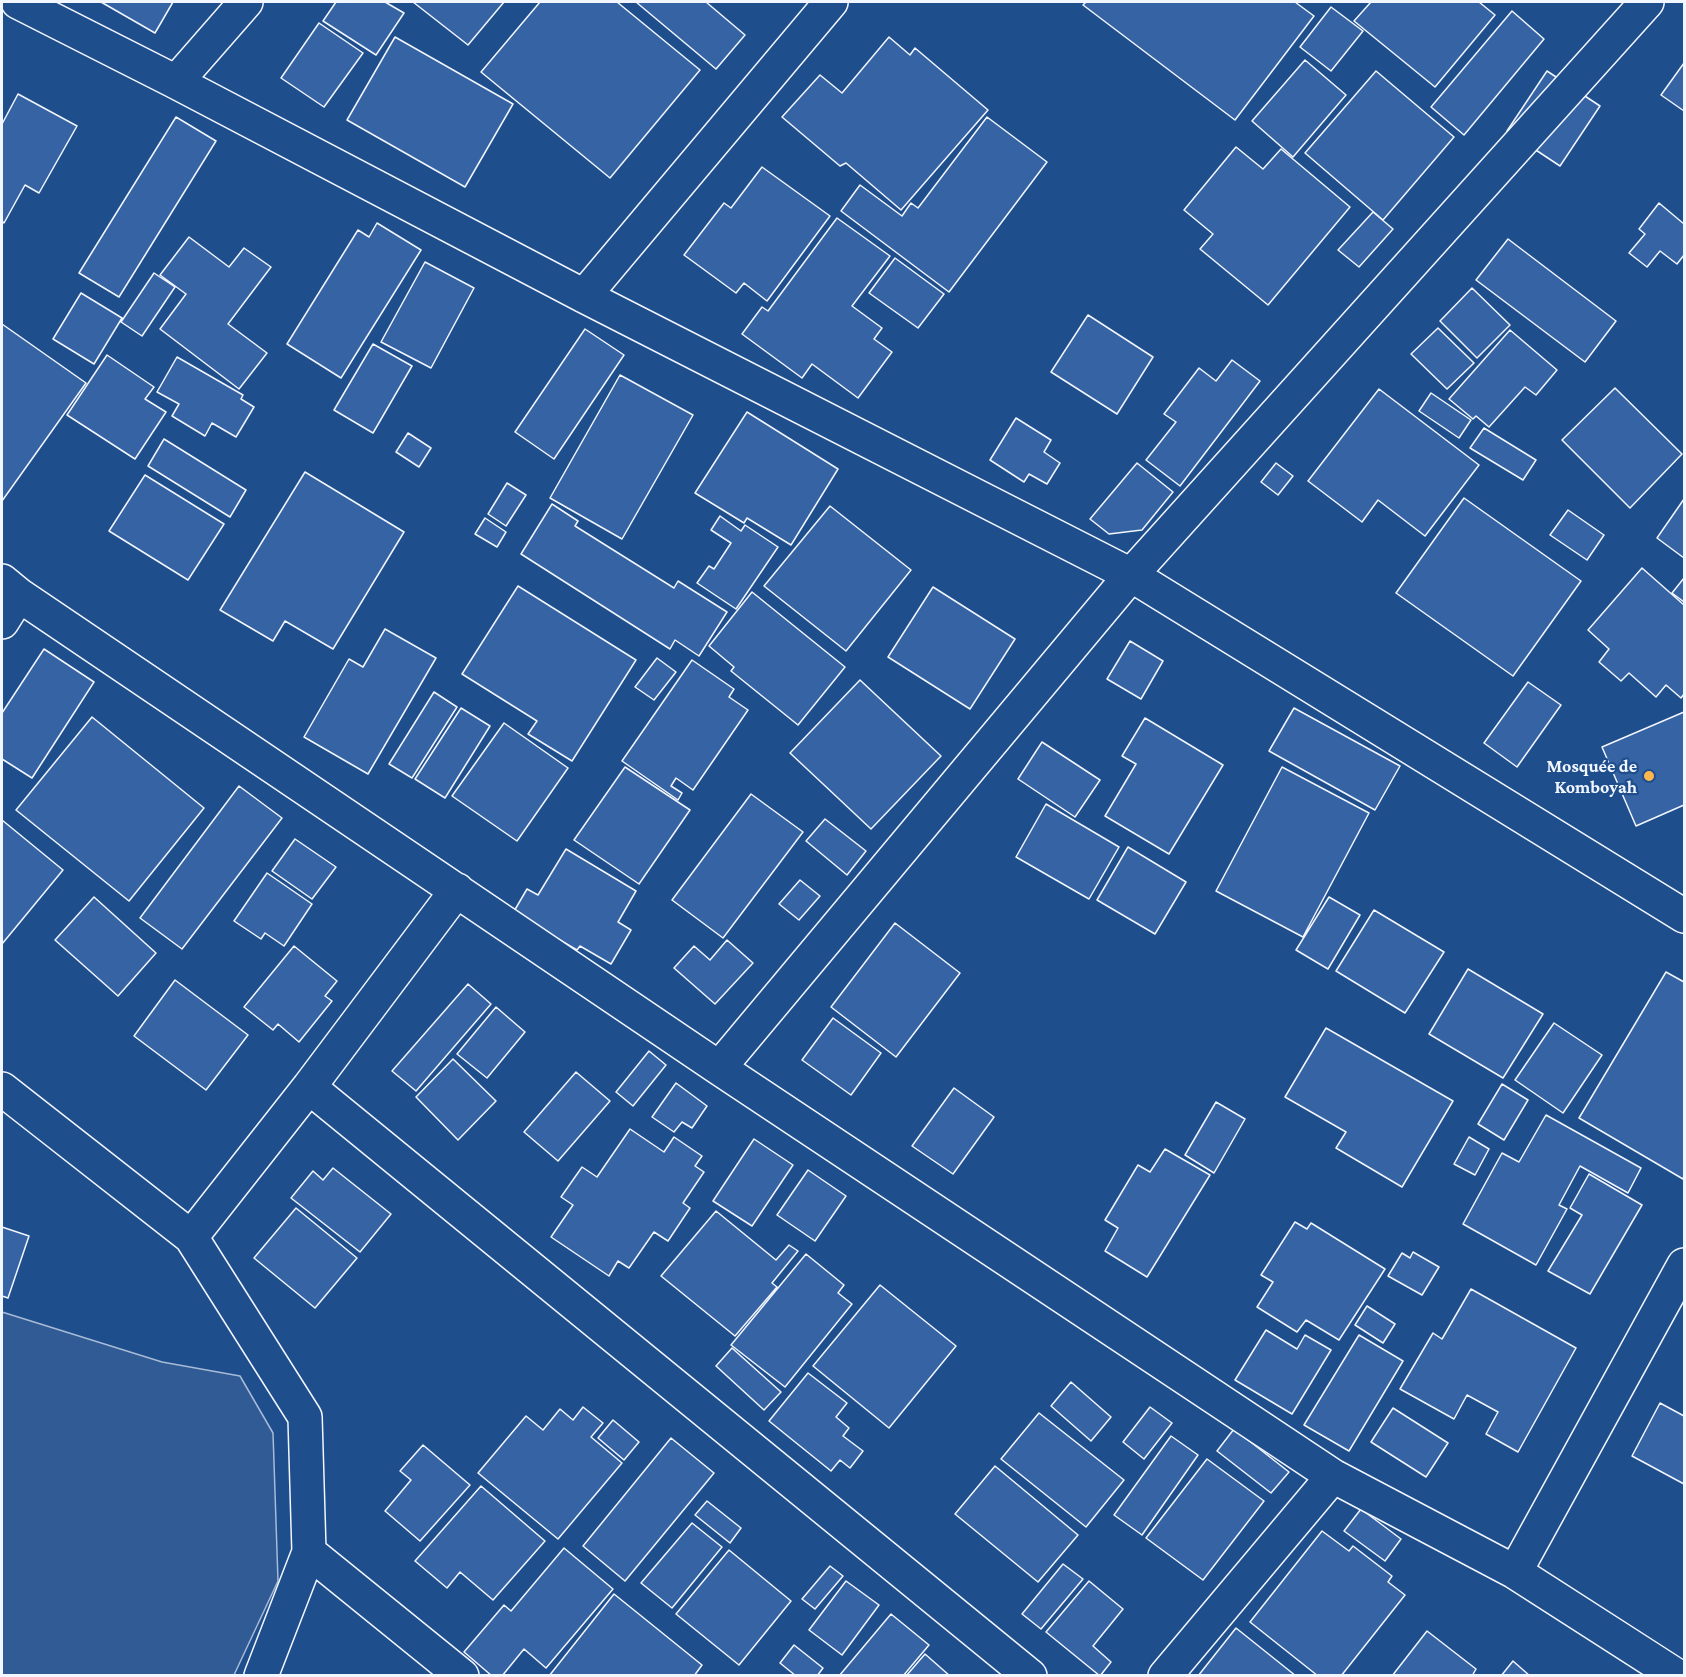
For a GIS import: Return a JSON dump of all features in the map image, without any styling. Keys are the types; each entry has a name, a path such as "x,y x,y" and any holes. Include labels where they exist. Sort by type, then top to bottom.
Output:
{"street":[{"path":"18,2 177,82 584,296 1131,575 1684,916"},
{"path":"177,82 246,2"},
{"path":"584,296 831,2"},
{"path":"719,1068 1131,575 1647,2"},
{"path":"2,622 10,588 719,1068 1333,1476 1515,1572 1677,1676"},
{"path":"191,1237 309,1087 457,890"},
{"path":"309,1087 1030,1676"},
{"path":"2,1089 191,1237 305,1417 309,1552 261,1676"},
{"path":"1515,1572 1684,1265"},
{"path":"1166,1676 1333,1476"},
{"path":"309,1552 462,1676"}],"shaded area":[{"path":"2,1312 162,1362 240,1376 273,1433 278,1581 234,1675 2,1675"}],"building":[{"path":"101,2 173,2 155,33"},
{"path":"336,2 385,2 404,13 376,55 323,21"},
{"path":"413,2 504,2 468,45"},
{"path":"540,2 617,2 700,70 610,178 481,72"},
{"path":"636,2 706,2 745,35 716,69"},
{"path":"1086,2 1295,2 1314,16 1235,120 1083,5"},
{"path":"1371,2 1479,2 1495,15 1435,87 1354,21"},
{"path":"1331,7 1363,31 1331,71 1300,47"},
{"path":"1512,11 1544,39 1464,135 1431,107"},
{"path":"319,23 363,53 324,107 281,78"},
{"path":"395,37 513,104 465,187 347,120"},
{"path":"889,37 910,55 915,48 988,110 901,210 846,163 840,166 782,117 820,75 842,93"},
{"path":"1305,60 1346,95 1293,157 1252,121"},
{"path":"1684,63 1684,111 1661,95"},
{"path":"1376,71 1454,137 1383,220 1305,153"},
{"path":"1547,71 1600,106 1560,166 1507,131"},
{"path":"18,94 77,126 39,193 25,185 4,223 2,221 2,124"},
{"path":"176,117 216,141 119,297 79,273"},
{"path":"987,117 1047,162 949,292 841,211 860,185 902,216 911,203 918,208"},
{"path":"1236,147 1263,169 1281,149 1350,207 1268,305 1200,249 1213,234 1184,210"},
{"path":"762,167 830,216 767,301 744,283 736,293 684,255 724,203 731,208"},
{"path":"1659,203 1684,224 1684,255 1677,264 1660,251 1647,267 1629,253 1645,234 1639,229"},
{"path":"1373,212 1393,229 1359,267 1338,250"},
{"path":"837,218 890,256 852,306 882,328 874,339 892,352 858,398 812,364 802,378 742,334 762,307 768,311"},
{"path":"377,223 421,250 341,378 287,344 358,230 369,237"},
{"path":"189,237 229,267 244,248 271,267 228,324 267,353 239,389 160,329 186,294 160,275"},
{"path":"1508,239 1616,321 1585,362 1476,280"},
{"path":"895,258 944,294 918,328 869,293"},
{"path":"425,262 474,288 431,368 381,342"},
{"path":"154,273 175,287 142,336 121,322"},
{"path":"1472,288 1510,325 1477,358 1440,321"},
{"path":"81,293 122,318 94,364 53,339"},
{"path":"1088,315 1153,357 1117,414 1051,372"},
{"path":"2,324 86,383 2,501"},
{"path":"1438,328 1474,363 1447,389 1411,354"},
{"path":"585,329 624,355 554,459 515,432"},
{"path":"1510,330 1557,370 1536,395 1525,387 1489,427 1476,416 1473,419 1449,399"},
{"path":"373,344 412,366 373,433 334,410"},
{"path":"107,355 154,387 145,399 166,412 135,459 67,415"},
{"path":"177,357 243,395 241,399 254,407 236,437 212,423 205,436 172,416 179,404 157,392"},
{"path":"1232,360 1260,381 1180,486 1146,460 1176,422 1164,414 1199,368 1216,381"},
{"path":"620,375 693,415 622,539 550,498"},
{"path":"1615,388 1682,454 1630,508 1562,440"},
{"path":"1379,389 1479,465 1425,536 1378,500 1362,522 1308,481"},
{"path":"1431,393 1471,420 1459,438 1419,411"},
{"path":"747,412 838,469 791,545 747,518 744,523 695,493"},
{"path":"1016,418 1051,440 1044,452 1060,463 1047,484 1029,474 1024,482 990,460"},
{"path":"1484,428 1536,460 1523,480 1470,448"},
{"path":"408,433 431,448 419,467 396,452"},
{"path":"164,439 246,490 230,517 148,466"},
{"path":"1137,463 1173,492 1142,530 1109,534 1090,519"},
{"path":"1276,463 1293,476 1278,495 1261,482"},
{"path":"305,472 404,532 333,649 285,621 273,641 220,610"},
{"path":"145,475 224,524 188,580 109,531"},
{"path":"507,483 526,495 506,526 488,514"},
{"path":"1464,498 1581,581 1513,676 1396,593"},
{"path":"1684,499 1684,558 1657,538"},
{"path":"552,504 578,521 575,526 674,588 678,581 727,612 699,656 675,640 670,649 521,554"},
{"path":"830,506 911,570 846,651 764,586"},
{"path":"1568,510 1604,535 1587,560 1550,535"},
{"path":"720,516 741,531 745,525 778,547 736,609 697,583 709,566 714,569 731,543 711,530"},
{"path":"485,518 506,532 497,547 475,534"},
{"path":"1642,568 1684,605 1684,694 1681,698 1666,685 1656,697 1629,673 1621,681 1599,662 1609,649 1588,630"},
{"path":"1684,578 1684,602 1672,593"},
{"path":"518,586 636,660 572,761 528,734 537,721 462,674"},
{"path":"933,587 1015,639 970,709 888,657"},
{"path":"752,592 845,667 798,725 731,671 734,667 709,646"},
{"path":"385,629 436,658 368,774 304,737 349,659 363,667"},
{"path":"1130,641 1163,661 1141,699 1107,679"},
{"path":"44,649 94,682 32,778 2,759 2,713"},
{"path":"657,658 676,672 654,700 635,687"},
{"path":"692,660 734,689 729,697 748,710 693,790 676,778 671,786 682,793 678,800 622,761"},
{"path":"860,680 941,756 871,829 790,753"},
{"path":"1528,682 1561,705 1517,767 1484,743"},
{"path":"434,692 457,707 412,778 389,764"},
{"path":"461,708 490,726 445,798 415,779"},
{"path":"1294,708 1400,766 1375,810 1269,751"},
{"name":"Mosquée de Komboyah","path":"1684,712 1684,805 1636,826 1602,747"},
{"path":"92,717 204,808 129,901 16,810"},
{"path":"1145,718 1223,765 1169,854 1105,816 1136,764 1122,756"},
{"path":"504,723 568,768 517,841 452,796"},
{"path":"1042,742 1100,780 1075,817 1018,779"},
{"path":"625,767 690,810 639,884 574,840"},
{"path":"1282,767 1369,813 1303,937 1216,891"},
{"path":"239,786 282,818 182,949 140,918"},
{"path":"751,794 803,832 723,938 672,900"},
{"path":"1046,804 1119,847 1089,899 1016,857"},
{"path":"825,819 866,851 847,875 806,841"},
{"path":"2,820 63,870 2,944"},
{"path":"295,839 336,867 312,899 272,871"},
{"path":"1128,847 1186,882 1155,934 1097,900"},
{"path":"566,849 636,891 618,922 631,930 611,964 580,946 577,950 513,913 527,889 538,895"},
{"path":"267,873 312,904 284,946 265,933 261,939 234,921"},
{"path":"800,880 820,896 799,920 779,904"},
{"path":"94,897 156,953 118,996 55,940"},
{"path":"1329,897 1360,915 1328,969 1296,950"},
{"path":"1374,910 1444,952 1405,1013 1336,971"},
{"path":"895,923 960,973 896,1057 831,1007"},
{"path":"727,940 753,963 715,1004 674,968 694,946 710,960"},
{"path":"294,946 337,981 325,996 332,1001 299,1042 278,1024 273,1030 244,1007"},
{"path":"1468,969 1543,1014 1503,1078 1429,1034"},
{"path":"1666,972 1684,982 1683,1179 1579,1118"},
{"path":"175,980 248,1035 206,1090 134,1036"},
{"path":"468,984 491,1004 416,1091 392,1071"},
{"path":"496,1007 525,1032 487,1078 457,1054"},
{"path":"833,1018 881,1053 851,1095 802,1060"},
{"path":"1554,1023 1602,1055 1563,1113 1515,1080"},
{"path":"1326,1028 1453,1101 1402,1187 1336,1148 1346,1132 1285,1097"},
{"path":"649,1051 666,1065 633,1106 616,1092"},
{"path":"453,1059 496,1101 458,1140 416,1097"},
{"path":"576,1072 610,1101 558,1161 524,1132"},
{"path":"676,1083 707,1106 692,1128 682,1122 674,1132 652,1117"},
{"path":"1502,1084 1528,1100 1504,1140 1478,1124"},
{"path":"954,1088 994,1117 953,1174 912,1146"},
{"path":"1216,1102 1245,1119 1214,1173 1185,1155"},
{"path":"1546,1115 1641,1168 1628,1193 1580,1166 1559,1205 1567,1209 1536,1265 1463,1224 1502,1153 1519,1162"},
{"path":"630,1129 664,1152 674,1137 702,1156 695,1166 704,1172 683,1203 690,1208 668,1241 654,1232 629,1268 618,1261 609,1276 551,1237 573,1205 561,1197 582,1167 597,1177"},
{"path":"1469,1137 1489,1149 1475,1175 1454,1164"},
{"path":"754,1139 793,1165 752,1226 713,1201"},
{"path":"1165,1149 1210,1175 1147,1277 1105,1251 1118,1228 1105,1220 1138,1165 1150,1172"},
{"path":"333,1168 391,1214 360,1252 291,1198 313,1171 323,1180"},
{"path":"808,1170 846,1196 815,1241 777,1215"},
{"path":"1589,1174 1642,1205 1590,1294 1548,1271 1582,1215 1570,1208"},
{"path":"296,1208 357,1258 315,1308 254,1258"},
{"path":"716,1211 776,1260 789,1245 798,1251 772,1283 777,1287 735,1336 661,1276"},
{"path":"1295,1222 1307,1229 1311,1223 1385,1269 1339,1340 1306,1320 1297,1332 1257,1307 1273,1282 1261,1275"},
{"path":"2,1227 29,1236 8,1298 2,1296"},
{"path":"1413,1252 1439,1267 1422,1295 1388,1276 1402,1253 1410,1258"},
{"path":"806,1254 844,1285 838,1293 852,1304 785,1387 731,1345"},
{"path":"880,1285 956,1346 889,1428 813,1366"},
{"path":"1471,1289 1576,1348 1518,1452 1486,1434 1498,1412 1467,1395 1454,1419 1400,1389 1433,1333 1442,1339"},
{"path":"1367,1306 1395,1324 1383,1343 1355,1325"},
{"path":"1266,1330 1297,1349 1305,1335 1331,1350 1292,1414 1235,1380"},
{"path":"1359,1335 1403,1361 1349,1451 1304,1425"},
{"path":"732,1348 781,1392 764,1410 716,1366"},
{"path":"808,1373 847,1403 836,1417 849,1428 843,1436 863,1451 850,1468 840,1460 831,1471 769,1421"},
{"path":"1071,1382 1111,1417 1091,1441 1051,1406"},
{"path":"1660,1403 1684,1416 1684,1484 1632,1456"},
{"path":"583,1407 603,1423 591,1437 622,1463 558,1539 478,1473 526,1416 543,1430 560,1409 573,1420"},
{"path":"1150,1407 1172,1423 1144,1459 1123,1442"},
{"path":"1393,1408 1448,1443 1426,1477 1371,1442"},
{"path":"1039,1413 1124,1480 1086,1527 1001,1459"},
{"path":"613,1420 639,1442 624,1460 598,1438"},
{"path":"1234,1429 1289,1472 1271,1493 1217,1451"},
{"path":"1171,1436 1198,1455 1142,1535 1114,1515"},
{"path":"671,1438 714,1473 625,1581 583,1546"},
{"path":"423,1445 470,1485 420,1541 385,1511 411,1480 400,1471"},
{"path":"1207,1459 1264,1501 1203,1580 1146,1538"},
{"path":"995,1466 1078,1535 1038,1582 955,1514"},
{"path":"481,1486 545,1541 493,1600 460,1572 447,1588 415,1561"},
{"path":"707,1501 741,1528 730,1543 695,1515"},
{"path":"1361,1509 1401,1539 1385,1561 1344,1531"},
{"path":"692,1523 722,1547 672,1608 641,1583"},
{"path":"1322,1531 1349,1551 1353,1546 1392,1576 1388,1582 1405,1595 1341,1676 1318,1676 1250,1622"},
{"path":"564,1548 613,1589 546,1668 524,1649 502,1676 492,1676 464,1652 504,1605 511,1611"},
{"path":"729,1550 791,1601 739,1665 676,1614"},
{"path":"1063,1564 1083,1579 1041,1629 1022,1614"},
{"path":"830,1566 843,1576 815,1609 802,1599"},
{"path":"846,1581 879,1605 842,1655 809,1630"},
{"path":"1089,1581 1123,1609 1093,1646 1111,1662 1100,1676 1046,1632"},
{"path":"614,1594 702,1665 694,1676 549,1676"},
{"path":"891,1614 929,1645 903,1676 839,1676"},
{"path":"1236,1628 1296,1676 1198,1676"},
{"path":"1427,1631 1476,1669 1472,1676 1392,1676"},
{"path":"794,1645 823,1668 817,1676 796,1676 780,1663"},
{"path":"925,1654 950,1676 906,1676"},
{"path":"1513,1661 1530,1676 1501,1676"}],"place":[{"name":"Mosquée de Komboyah","path":"1649,776"}]}
